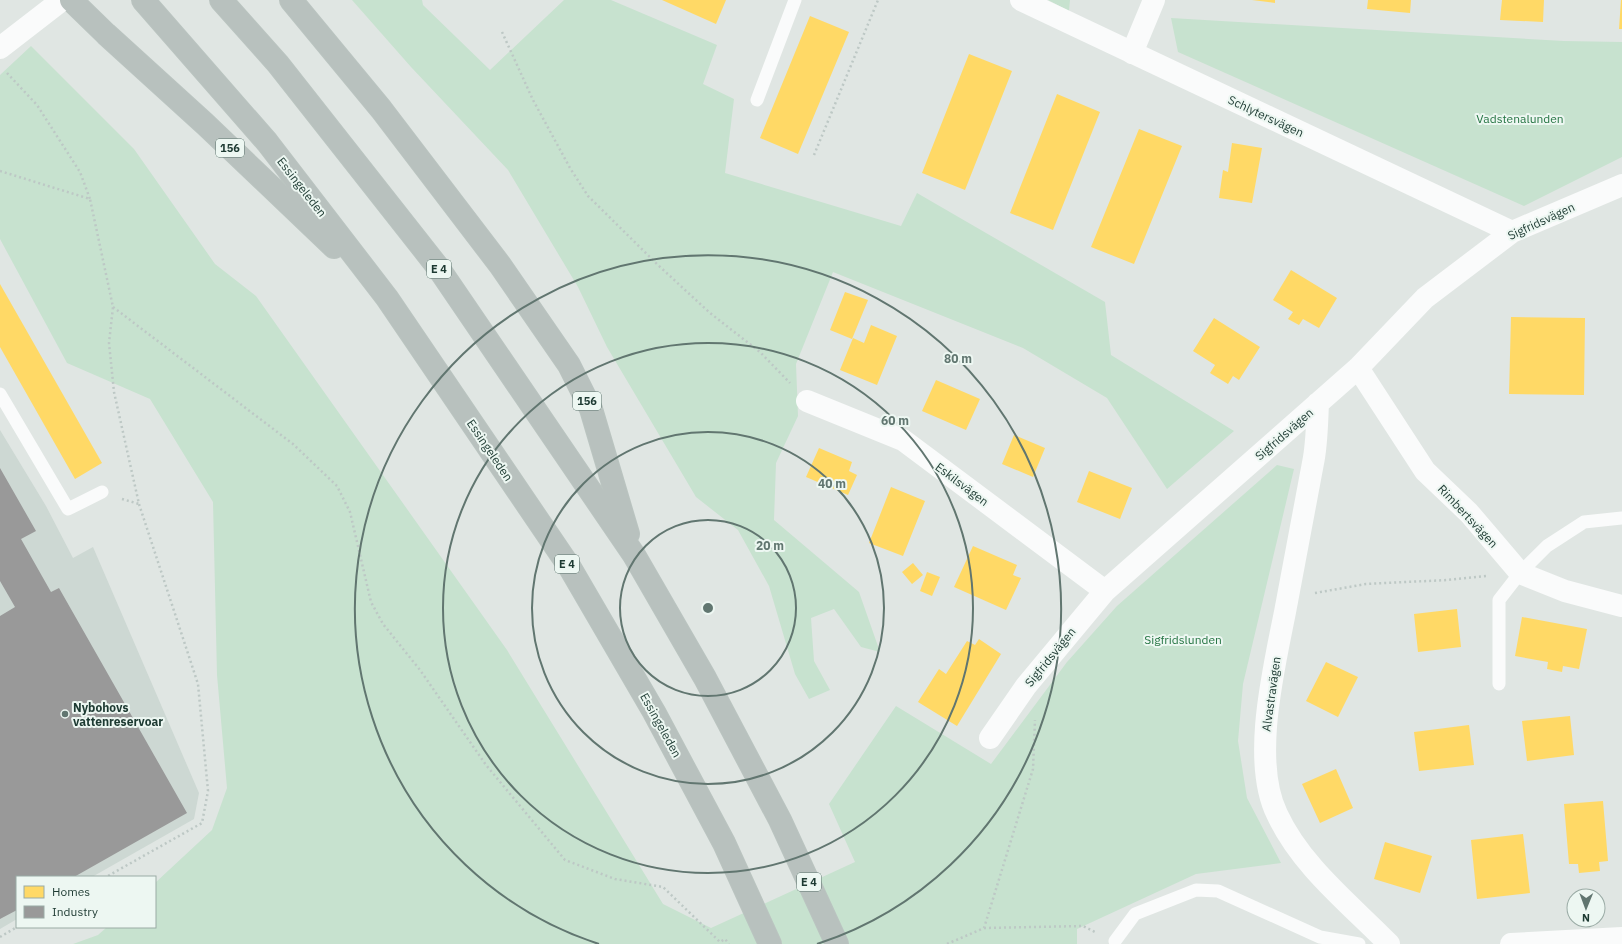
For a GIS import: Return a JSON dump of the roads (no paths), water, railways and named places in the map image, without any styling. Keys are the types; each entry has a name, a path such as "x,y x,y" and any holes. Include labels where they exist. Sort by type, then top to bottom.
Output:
{"highway":[{"name":"156","path":"71,0 205,124 387,298"},
{"name":"Essingeleden","path":"143,0 267,142 387,298 569,566 654,712 724,843 770,944"},
{"name":"E 4","path":"221,0 278,64 437,266 634,555 705,678 780,820 837,944"},
{"name":"156","path":"291,0 381,109 491,253 569,365 591,409 634,555"}],"street":[{"path":"0,48 62,0"},
{"name":"Schlytersvägen","path":"1020,0 1512,232"},
{"path":"1132,53 1154,0"},
{"name":"Sigfridsvägen","path":"990,738 1026,686 1105,592 1358,368 1425,298 1512,232 1622,185"},
{"name":"Rimbertsvägen","path":"1358,368 1425,471 1469,513 1520,573 1565,591 1622,606"},
{"name":"Eskilsvägen","path":"807,400 903,440 1105,592"},
{"name":"Alvastravägen","path":"1318,403 1314,461 1273,676 1264,739 1268,784 1276,813 1291,841 1312,867 1389,944"},
{"path":"1511,944 1622,938"}],"lane":[{"path":"757,100 795,0"},
{"path":"0,394 68,508 102,492"},
{"path":"1499,684 1498,600 1520,573 1548,546 1584,522 1622,518"},
{"path":"1115,941 1135,914 1196,890 1218,891 1320,937 1359,944"}],"place":[{"name":"Nybohovs vattenreservoar","path":"65,714"}],"park label":[{"name":"Vadstenalunden","path":"1520,118"},
{"name":"Sigfridslunden","path":"1183,639"}]}
